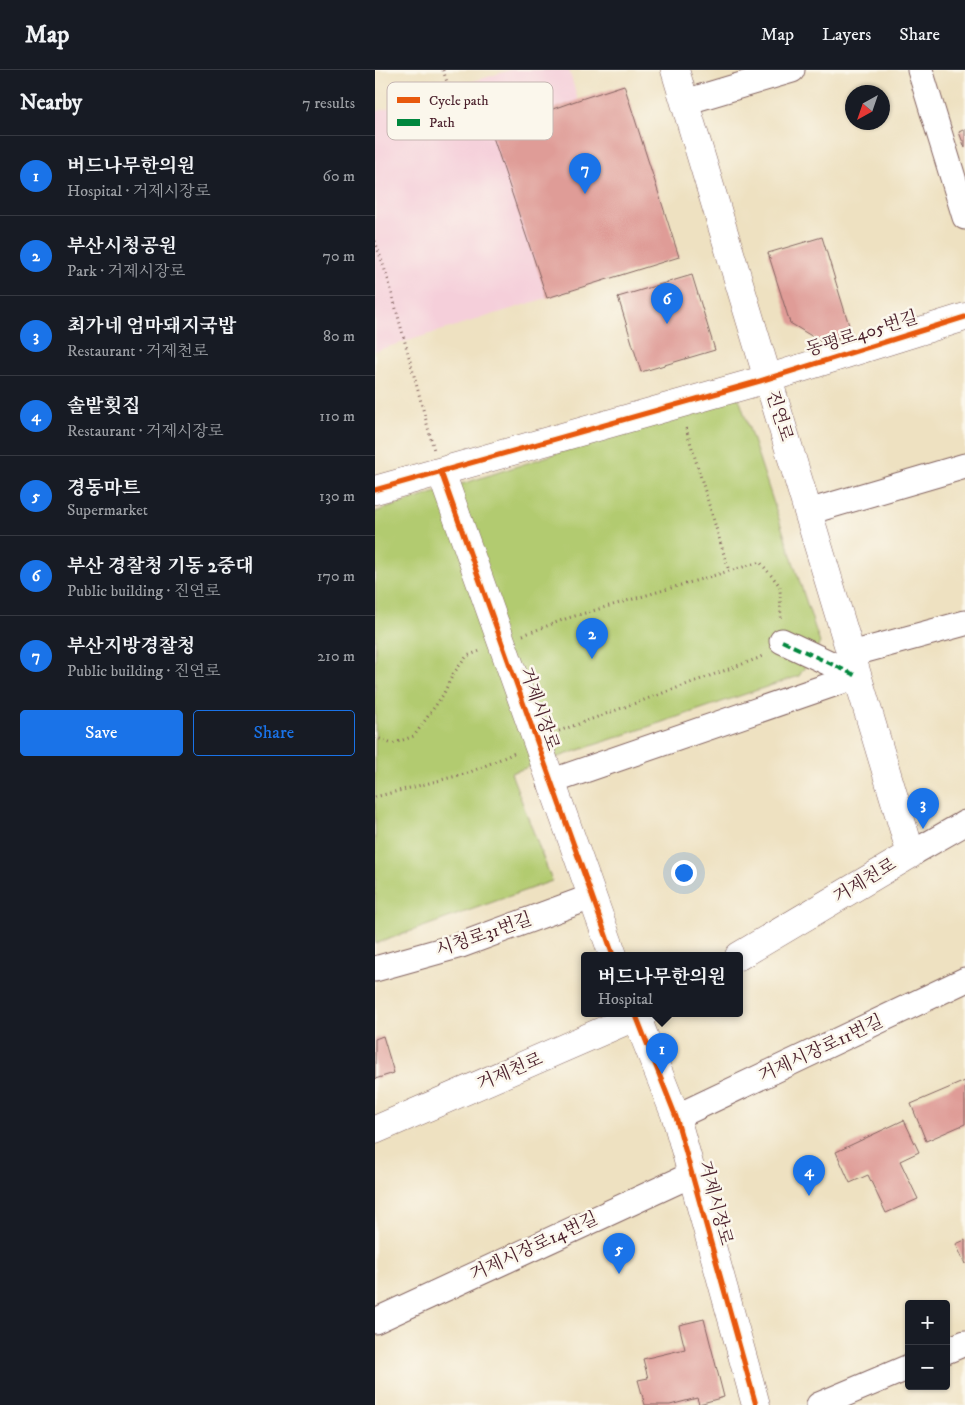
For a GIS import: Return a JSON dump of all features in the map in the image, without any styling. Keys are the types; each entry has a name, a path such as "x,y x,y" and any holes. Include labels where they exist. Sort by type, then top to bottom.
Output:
{"street":[{"name":"진연로","path":"675,70 911,854"},
{"path":"685,102 792,70"},
{"path":"920,70 965,217"},
{"name":"동평로405번길","path":"375,490 768,378 965,317"},
{"path":"808,512 965,466"},
{"name":"거제시장로","path":"441,472 511,640 547,738 551,782 612,952"},
{"path":"551,782 855,669 965,623"},
{"path":"782,641 855,669"},
{"name":"거제천로","path":"743,954 965,824"},
{"name":"시청로31번길","path":"375,969 461,945 591,897"},
{"name":"거제시장로11번길","path":"676,1117 965,980"},
{"name":"거제천로","path":"375,1130 631,1017"},
{"name":"거제시장로","path":"639,1017 676,1117 756,1405"},
{"name":"거제시장로14번길","path":"375,1321 693,1174"},
{"path":"950,1349 965,1343"},
{"path":"819,1405 905,1369"}],"path":[{"path":"443,70 447,82"},
{"path":"375,241 388,279 427,428 441,472"},
{"path":"679,403 729,571"},
{"path":"375,737 392,744 414,736 443,695 453,674 467,656 568,618 760,562 780,586 782,641 759,658 547,738 468,772 375,797"}],"shaded area":[{"path":"510,70 569,70 578,100 624,85 679,257 375,351 375,112 387,108 387,140 553,140 553,82 471,82"}],"green space":[{"path":"738,395 820,643 799,676 511,773 552,881 375,944 375,512"}],"building":[{"path":"624,85 679,257 547,298 494,140 553,140 553,109"},
{"path":"965,129 965,148 959,132"},
{"path":"822,237 852,335 823,343 790,323 768,253"},
{"path":"692,275 715,350 641,372 618,297"},
{"path":"383,1036 394,1073 375,1079 375,1039"},
{"path":"965,1081 965,1124 926,1141 911,1104"},
{"path":"904,1120 919,1152 900,1161 918,1199 886,1213 868,1175 850,1183 836,1152"},
{"path":"965,1240 965,1264 956,1244"},
{"path":"704,1319 724,1397 699,1404 697,1398 670,1405 645,1405 638,1380 648,1378 643,1359 685,1349 679,1325"}],"marked path":[{"path":"782,641 857,676"}],"cycle path":[{"path":"375,490 760,381 965,317"},
{"path":"441,472 612,952"},
{"path":"637,1017 676,1117 756,1405"}],"place":[{"name":"부산지방경찰청","path":"585,194"},
{"name":"부산 경찰청 기동 2중대","path":"667,324"},
{"name":"부산시청공원","path":"592,659"},
{"name":"최가네 엄마돼지국밥","path":"923,829"},
{"name":"버드나무한의원","path":"662,1074"},
{"name":"솔밭횟집","path":"809,1196"},
{"name":"경동마트","path":"619,1274"}]}
